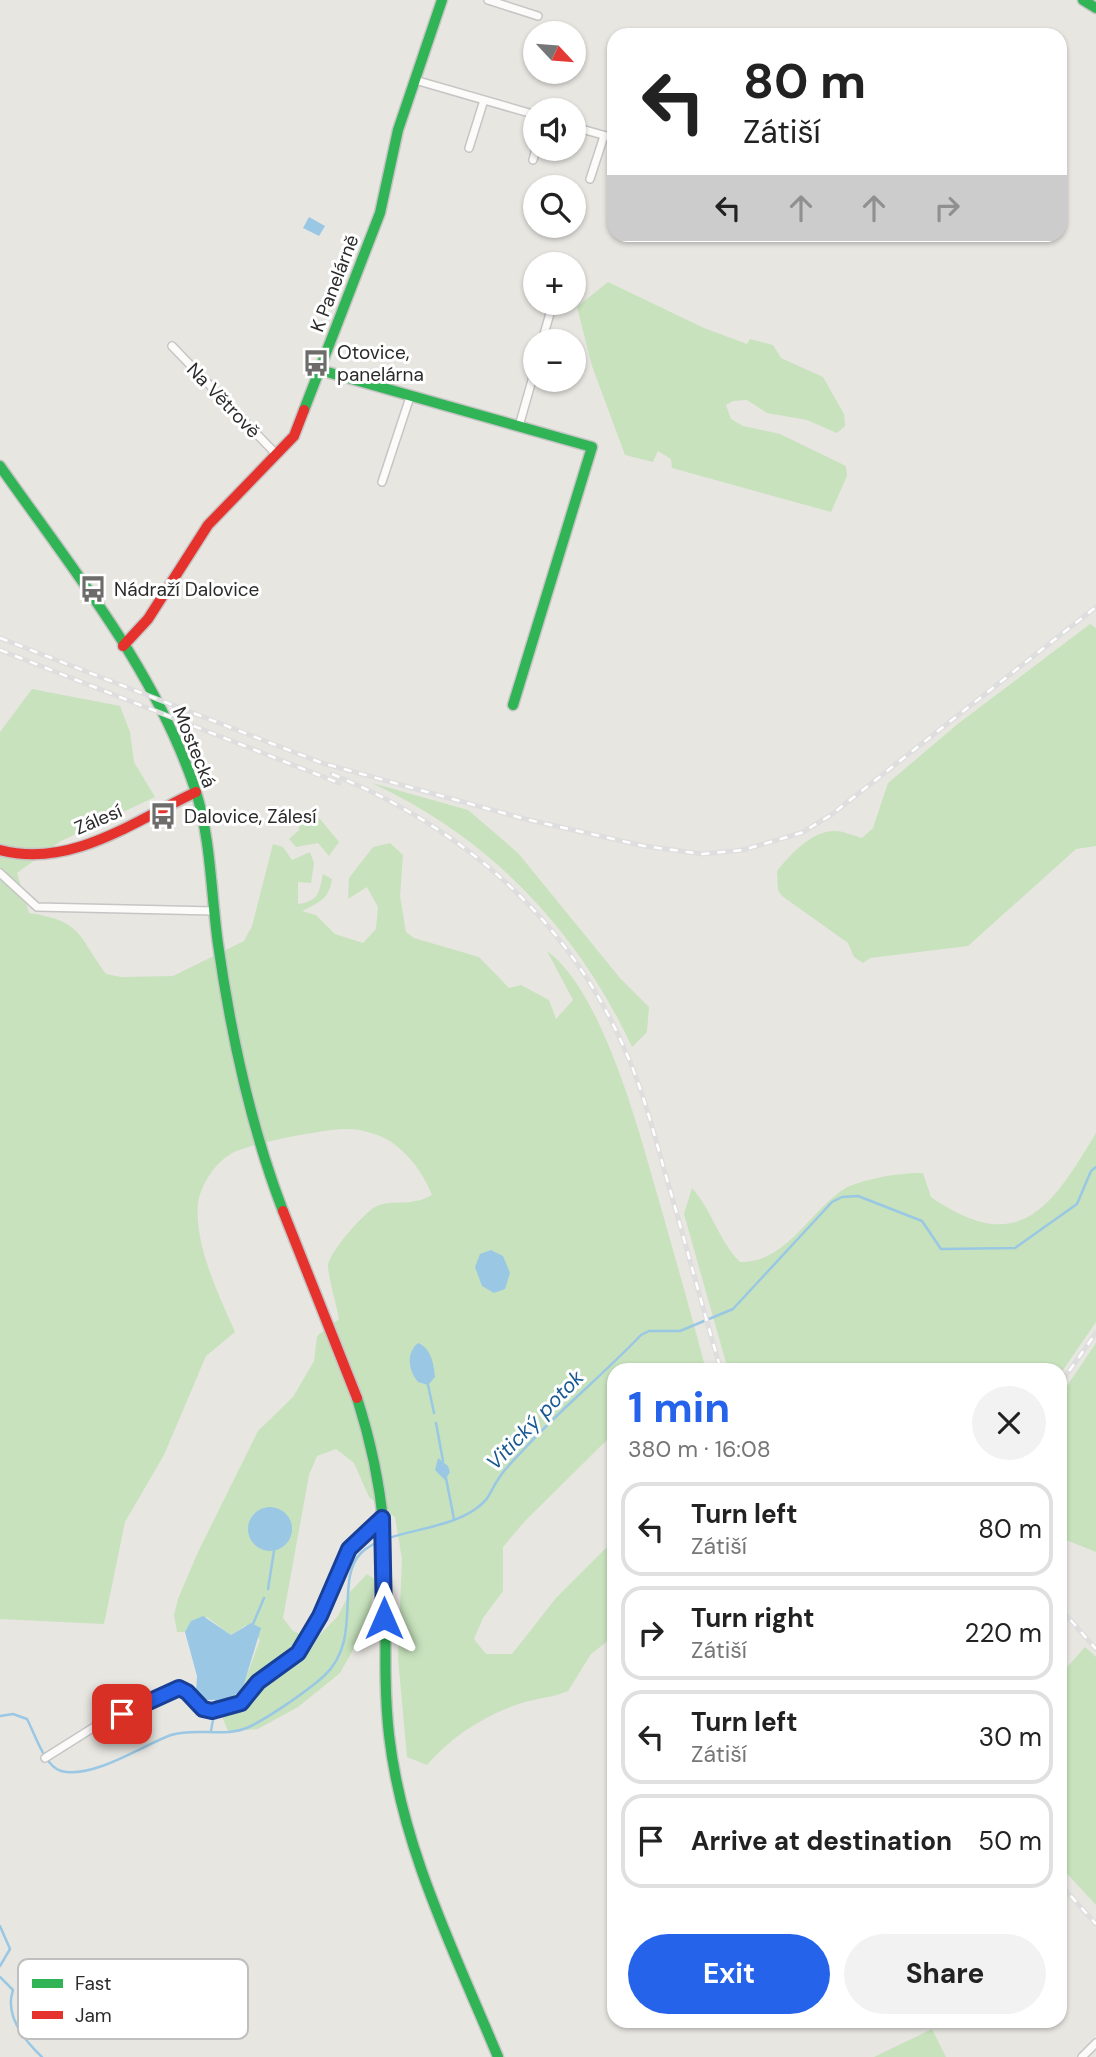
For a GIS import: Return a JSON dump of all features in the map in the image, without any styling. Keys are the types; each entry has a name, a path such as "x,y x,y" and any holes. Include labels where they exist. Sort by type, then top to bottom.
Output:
{"street":[{"name":"K Panelárně","path":"123,646 148,620 208,525 294,436 380,212 398,130 442,0"},
{"path":"488,0 509,3 538,16"},
{"path":"1083,0 1096,8"},
{"path":"415,80 523,111"},
{"path":"469,148 484,100"},
{"path":"586,130 607,136"},
{"path":"590,179 604,135"},
{"name":"Na Větrově","path":"172,346 276,454"},
{"path":"320,370 592,447 513,705"},
{"path":"519,426 529,392"},
{"path":"382,482 410,397"},
{"name":"Mostecká","path":"0,466 123,646 159,705 196,792 225,998 267,1166 359,1396 379,1486 386,1694 390,1740 400,1796 426,1882 498,2057"},
{"name":"Zálesí","path":"5,852 54,857 196,792"},
{"path":"0,873 37,907 214,911"},
{"path":"46,1757 99,1724 179,1688 187,1692 203,1709 212,1711 241,1703 258,1682 298,1653 320,1616 349,1549 382,1518"},
{"path":"1082,2057 1096,2043"}],"green space":[{"path":"608,282 704,328 747,344 750,339 773,345 781,358 823,377 844,414 845,426 837,433 807,420 767,413 747,400 733,401 726,405 731,419 743,426 780,434 846,466 847,476 831,512 672,468 671,459 658,451 653,462 625,455 592,366 586,342 586,329 583,329 579,315 586,315 586,300"},
{"path":"1090,624 1096,628 1096,846 1076,849 968,946 870,958 863,963 854,957 848,943 782,896 778,890 777,871 802,845 826,832 835,831 862,838 873,828 888,783 959,723"},
{"path":"32,689 120,706 130,732 134,762 155,797 61,841 17,873 29,913 69,925 83,939 106,974 121,977 173,976 244,941 252,926 273,844 283,847 292,860 310,852 314,863 311,883 298,882 298,904 310,901 317,895 323,874 332,879 326,896 302,911 316,915 335,934 363,943 376,929 378,907 367,887 348,899 349,878 373,847 390,843 403,855 400,896 406,932 414,938 479,957 509,988 521,985 549,1000 556,1019 573,1000 547,951 568,971 587,1000 604,1034 644,1148 704,1363 607,1363 607,1440 524,1522 503,1547 503,1591 483,1618 474,1639 486,1654 512,1654 556,1598 607,1547 607,1641 591,1654 568,1691 525,1702 484,1719 459,1735 427,1765 407,1757 398,1658 402,1559 395,1517 369,1497 354,1463 336,1449 317,1456 309,1475 283,1618 293,1631 315,1640 338,1616 350,1592 367,1574 376,1580 367,1625 340,1673 298,1707 258,1729 228,1731 215,1700 234,1693 240,1686 260,1640 246,1625 231,1635 207,1617 185,1632 177,1632 174,1615 198,1552 258,1431 293,1397 314,1361 317,1336 339,1319 328,1266 334,1252 355,1225 375,1207 416,1201 432,1195 410,1158 390,1141 376,1135 349,1129 287,1138 237,1151 214,1168 199,1198 199,1231 208,1266 235,1332 206,1356 164,1455 125,1522 104,1624 0,1619 0,732"},
{"path":"372,783 468,810 518,853 620,978 649,1007 647,1032 632,1047 610,1004 557,926 526,891 492,860 415,805"},
{"path":"311,813 320,819 339,842 329,856 318,843 296,847 289,839 299,830 299,816"},
{"path":"1096,1133 1096,1322 1067,1364 726,1363 684,1214 692,1188 740,1262 771,1254 796,1234 831,1199 860,1182 894,1175 923,1173 931,1197 962,1215 988,1223 1010,1223 1030,1216 1047,1202 1080,1160"},
{"path":"1096,1343 1096,1552 1067,1540 1067,1386"},
{"path":"1085,1647 1096,1657 1096,1905 1067,1874 1067,1667"},
{"path":"932,2029 946,2057 874,2057"}],"water":[{"path":"309,217 325,226 319,236 303,228"},
{"path":"491,1250 503,1256 510,1273 505,1289 494,1293 482,1286 475,1267 480,1254"},
{"path":"418,1343 426,1349 433,1362 435,1377 428,1385 418,1382 410,1367 410,1357"},
{"path":"438,1458 448,1466 450,1472 445,1480 435,1470"},
{"path":"270,1507 286,1513 292,1529 286,1545 270,1551 254,1545 248,1529 254,1513"},
{"path":"203,1616 231,1635 251,1623 261,1628 243,1687 227,1698 206,1700 196,1692 197,1676 185,1632 191,1621"}],"waterway":[{"name":"Vitický potok","path":"613,1363 641,1335 649,1331 680,1331 733,1309 832,1202 842,1197 858,1196 922,1221 941,1249 1015,1248 1077,1204 1091,1171 1096,1167"},
{"name":"Vitický potok","path":"0,1716 13,1714 27,1719 50,1763 61,1771 74,1772 102,1766 171,1735 231,1732 249,1727 308,1689 324,1676 336,1661 346,1628 349,1578 361,1553 371,1545 446,1523 480,1506 516,1458 607,1369"},
{"path":"428,1385 434,1413"},
{"path":"436,1423 443,1461"},
{"path":"446,1478 454,1519"},
{"path":"268,1589 274,1551"},
{"path":"253,1624 264,1598"},
{"path":"211,1731 217,1697"},
{"path":"0,1926 10,1949 0,1966"},
{"path":"0,1977 13,1990 11,2009 18,2028"},
{"path":"26,2039 42,2057"}],"railway":[{"path":"0,638 322,763 525,819 644,846 703,854 743,850 801,833 831,815 1096,607"},
{"path":"0,650 339,783"},
{"path":"332,774 425,821 467,850 506,883 542,919 574,959 601,1002 637,1081 719,1363"},
{"path":"1067,1374 1096,1333"},
{"path":"1067,1616 1096,1649"},
{"path":"1067,1892 1096,1924"}],"traffic: fast":[{"path":"304,410 380,213 398,130 442,0"},
{"path":"1083,0 1096,8"},
{"path":"320,370 592,447 513,705"},
{"path":"0,466 110,622 159,704 179,747 196,792 205,829 223,978 243,1079 251,1113 283,1211"},
{"path":"357,1398 376,1470 384,1525 387,1711 396,1777 405,1819 432,1900 498,2057"}],"traffic: jam":[{"path":"123,646 148,619 208,525 294,436 304,410"},
{"path":"0,850 26,854 77,848 125,828 196,792"},
{"path":"283,1211 357,1398"}],"place":[{"name":"Otovice, panelárna","path":"316,363"},
{"name":"Nádraží Dalovice","path":"93,589"},
{"name":"Dalovice, Zálesí","path":"163,816"}],"route":[{"path":"122,1714 179,1688 187,1692 203,1709 222,1711 241,1703 258,1682 298,1653 320,1616 349,1549 363,1532 382,1518 384,1618"}]}
